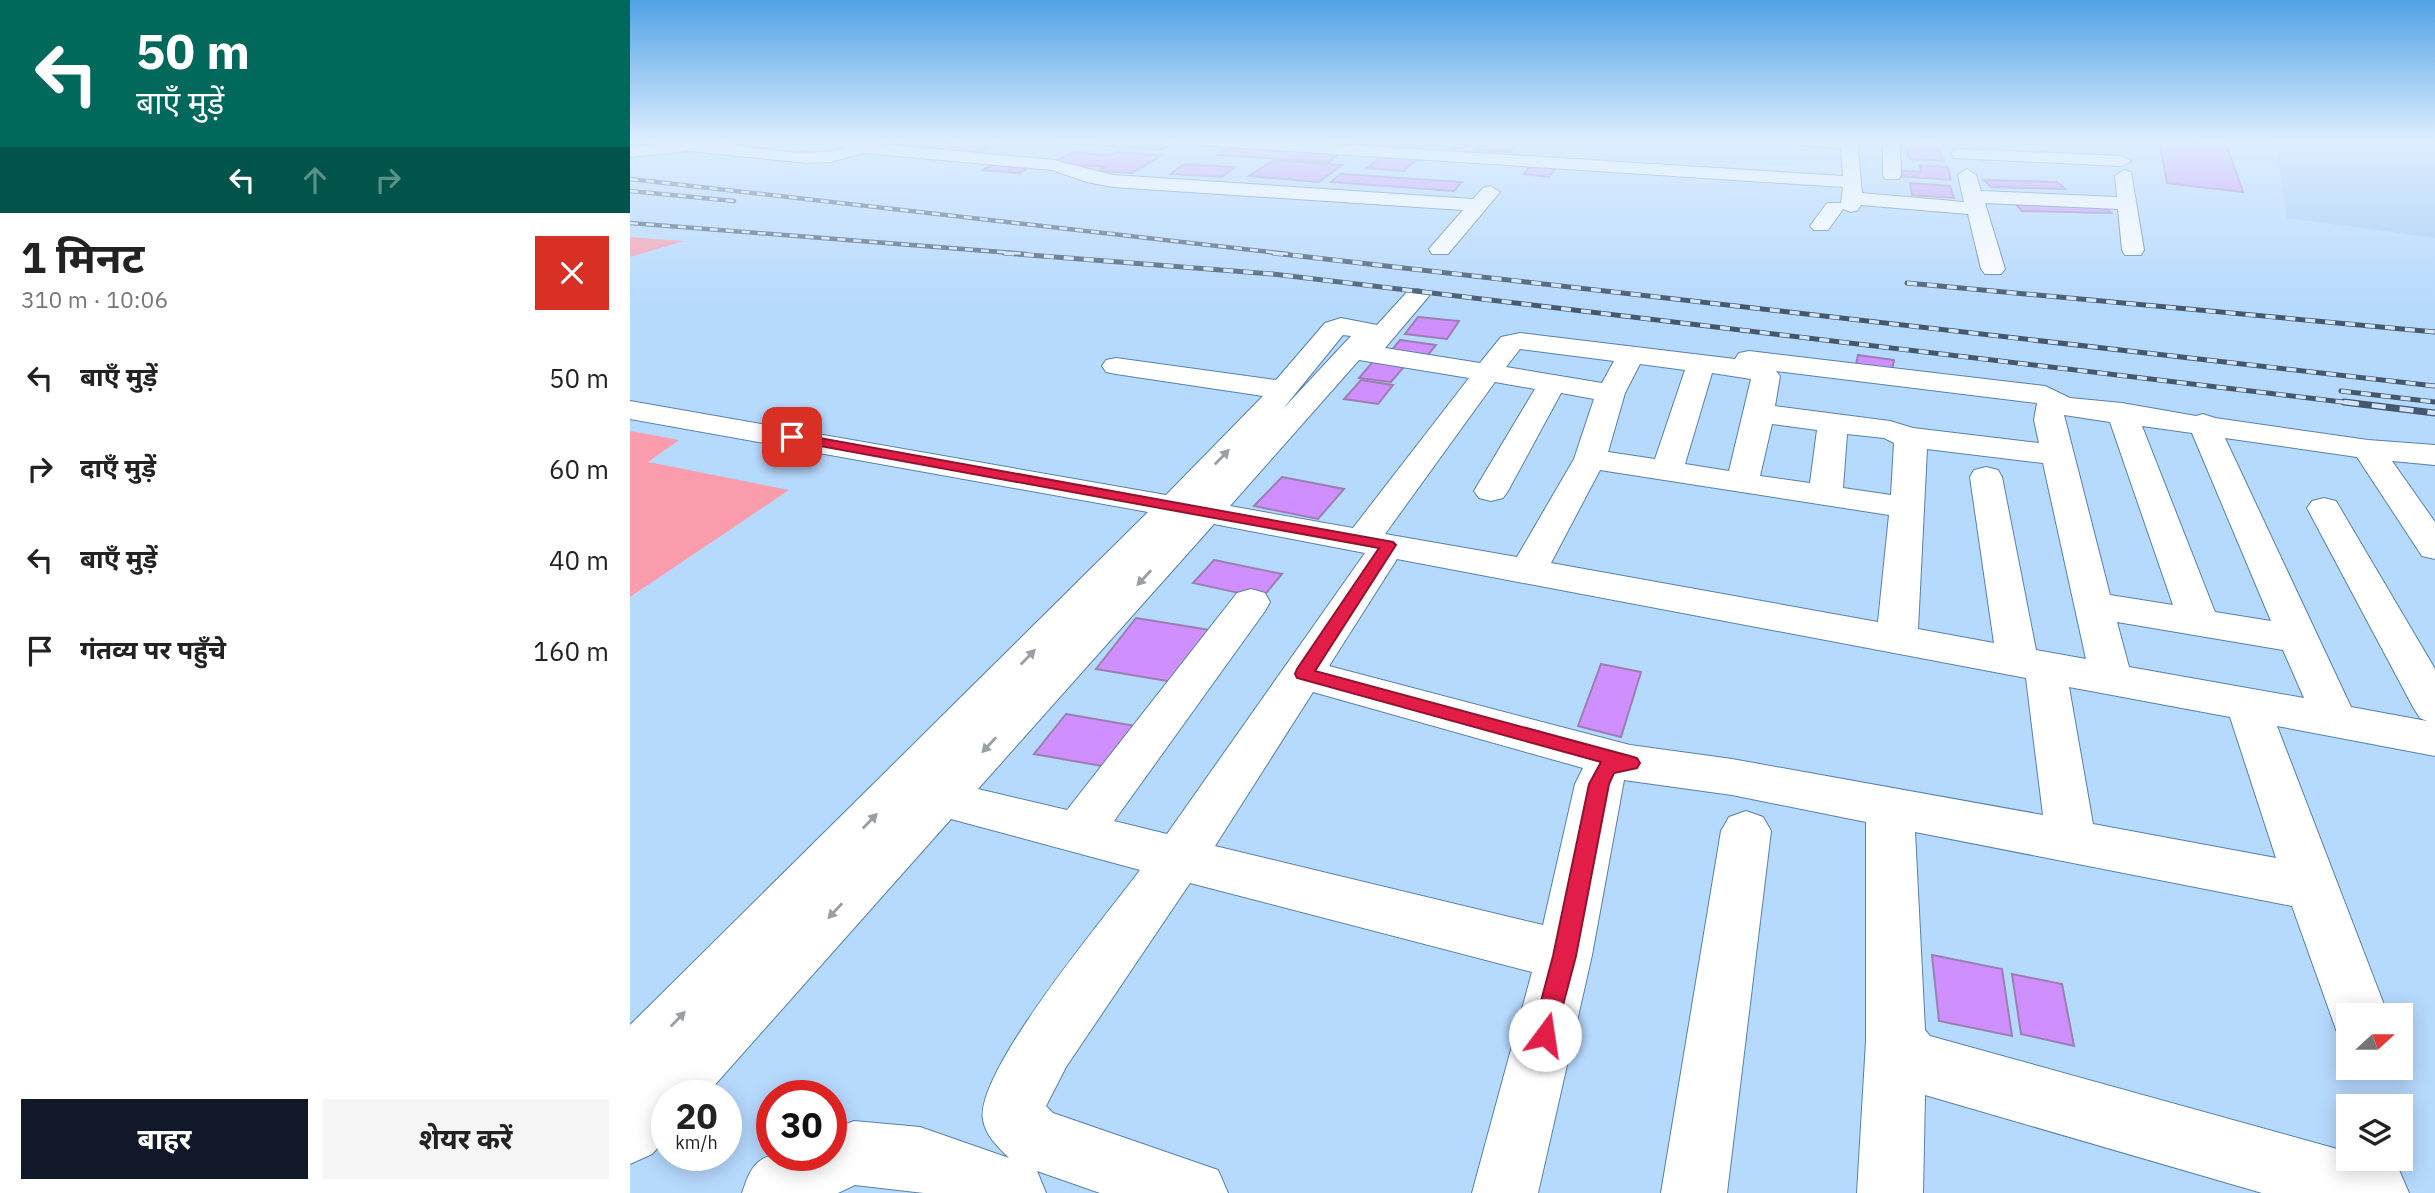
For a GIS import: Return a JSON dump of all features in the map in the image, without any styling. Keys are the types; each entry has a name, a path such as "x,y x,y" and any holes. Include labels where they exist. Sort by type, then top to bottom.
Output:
{"street":[{"path":"1339,196 1478,205"},
{"path":"1440,248 1487,196"},
{"path":"1806,205 1834,196"},
{"path":"1821,226 1844,196"},
{"path":"1897,196 1975,203 2127,202"},
{"path":"1973,196 1993,269"},
{"path":"2126,196 2133,250"},
{"path":"630,1068 1190,509 1418,296"},
{"path":"630,1132 1190,509 1283,390 1337,327 1370,331 1360,352"},
{"path":"1195,1193 1034,1138 1014,1119 1015,1097 1045,1046 1178,859 1304,674 1374,543 1506,348 1515,342 1755,370 1766,376 1742,483"},
{"path":"1360,352 1611,393"},
{"path":"1528,571 1590,459 1611,393 1630,356"},
{"path":"1749,359 2045,395 2061,405 2368,449 2435,455"},
{"path":"1667,471 1701,364"},
{"path":"1116,366 1283,390"},
{"path":"1491,491 1553,383"},
{"path":"2061,405 2050,409 2049,420 2111,678"},
{"path":"630,410 1190,509 2435,739"},
{"path":"2122,412 2199,622"},
{"path":"1759,413 1890,430 1907,437 2057,455"},
{"path":"1825,495 1833,423"},
{"path":"2203,424 2335,720"},
{"path":"1897,639 1910,446 1907,437"},
{"path":"2368,449 2435,548"},
{"path":"1590,459 1905,507"},
{"path":"1986,477 2071,839"},
{"path":"2324,508 2435,707"},
{"path":"1078,833 1251,602"},
{"path":"2094,605 2298,639"},
{"path":"1304,674 1630,763 1731,777 2071,839 2312,887"},
{"path":"2247,704 2355,1003"},
{"path":"1505,1193 1564,956 1599,784 1606,768 1613,764 1630,763"},
{"path":"966,804 1564,956"},
{"path":"1890,806 1896,1041 1890,1193"},
{"path":"1695,1193 1746,831"},
{"path":"1896,1041 1912,1061 2376,1193"},
{"path":"775,1193 784,1183 854,1153 920,1159 1013,1193"}],"shaded area":[{"path":"2284,196 2435,196 2435,238 2287,218"},
{"path":"630,237 684,241 630,257"},
{"path":"630,431 679,440 648,462 789,490 630,597"}],"building":[{"path":"1921,196 1953,196 1954,198"},
{"path":"2014,202 2101,204 2111,213 2022,211"},
{"path":"1418,317 1459,321 1447,339 1405,334"},
{"path":"1400,340 1436,345 1427,356 1391,351"},
{"path":"1858,355 1894,360 1892,370 1856,365"},
{"path":"1376,358 1408,362 1391,382 1359,378"},
{"path":"1361,380 1393,385 1378,404 1344,399"},
{"path":"1282,477 1344,489 1318,519 1254,506"},
{"path":"1214,560 1282,574 1262,598 1193,583"},
{"path":"1136,618 1216,631 1179,683 1096,669"},
{"path":"1601,664 1641,672 1621,737 1578,726"},
{"path":"1066,714 1141,727 1113,768 1034,754"},
{"path":"1932,955 2002,969 2012,1036 1939,1021"},
{"path":"2012,974 2062,984 2074,1046 2021,1034"}],"railway":[{"path":"679,196 734,201"},
{"path":"776,196 1288,254"},
{"path":"630,223 1026,254"},
{"path":"1004,253 1273,274 2359,404"},
{"path":"1273,253 2435,386"},
{"path":"1907,283 2435,332"},
{"path":"2341,391 2435,402"},
{"path":"2344,402 2435,413"}],"route":[{"path":"792,437 1388,545 1304,674 1630,763 1613,764 1606,768 1599,784 1545,1035"}]}
